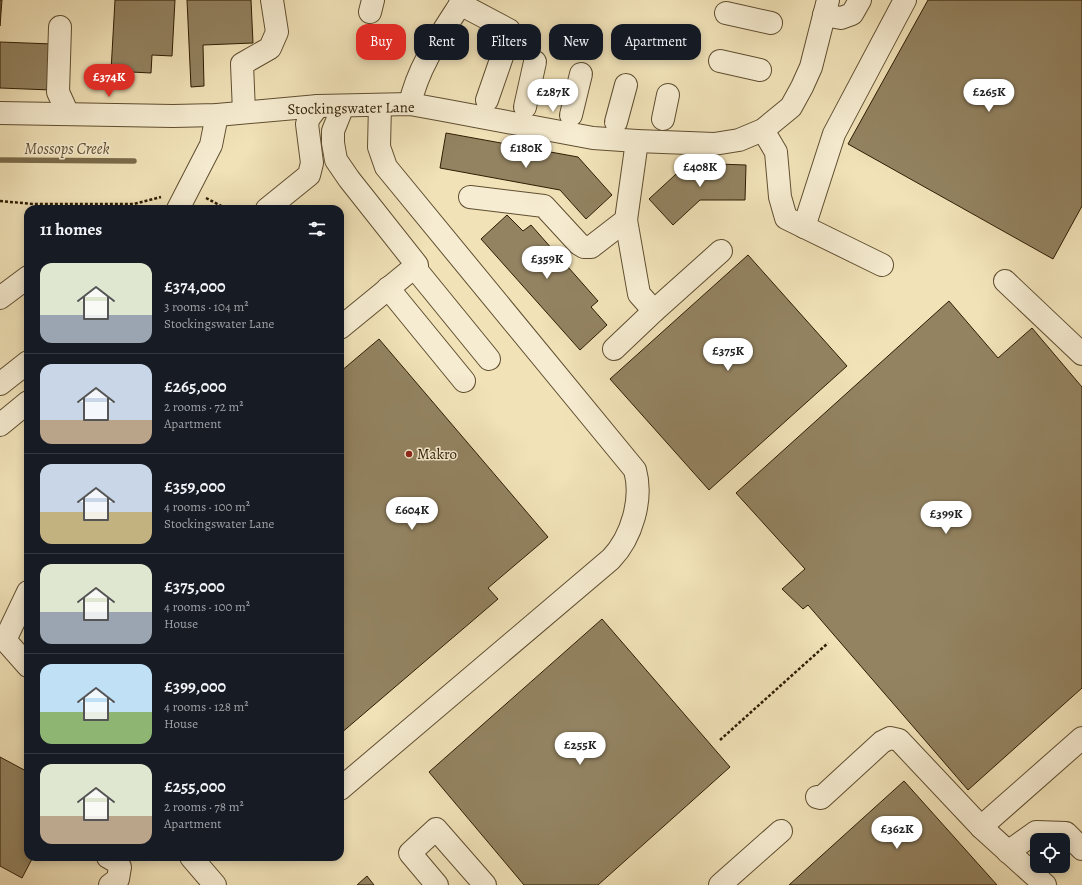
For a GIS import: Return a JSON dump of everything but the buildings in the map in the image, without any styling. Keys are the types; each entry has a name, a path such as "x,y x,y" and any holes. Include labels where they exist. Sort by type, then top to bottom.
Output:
{"street":[{"path":"244,112 242,64 270,48 277,32 272,0"},
{"path":"826,7 841,18 852,14 860,0"},
{"path":"804,227 834,134 905,0"},
{"path":"410,104 412,93 421,70 434,46 462,2 507,39 487,100"},
{"name":"Stockingswater Lane","path":"0,113 173,116 217,115 318,106 410,104 593,138 714,144 739,140 763,130 791,107 811,67 826,7"},
{"path":"726,13 771,23"},
{"path":"60,27 58,92 68,114"},
{"path":"720,61 760,70"},
{"path":"525,107 535,62"},
{"path":"571,115 581,74"},
{"path":"616,122 626,85"},
{"path":"664,119 668,95"},
{"path":"344,786 611,559 624,543 635,513 638,488 635,470 386,167 379,147 380,105"},
{"path":"272,205 309,175 312,163 307,124 309,118 318,106"},
{"path":"343,106 333,131 332,143 336,160 417,265 344,325"},
{"path":"180,205 190,189 211,145 217,115"},
{"path":"763,130 776,152 780,197 786,218 882,265"},
{"path":"637,141 626,220 639,294 654,311"},
{"path":"310,169 343,170"},
{"path":"470,197 544,206 584,248 591,247 626,220"},
{"path":"614,349 721,251"},
{"path":"414,267 489,359"},
{"path":"0,298 24,280"},
{"path":"1005,281 1082,354"},
{"path":"388,288 464,381"},
{"path":"0,384 24,365"},
{"path":"0,425 24,405"},
{"path":"24,601 5,640 24,661"},
{"path":"817,797 821,798 882,742 890,738 899,740 981,827 1045,885"},
{"path":"981,827 1082,738"},
{"path":"437,885 410,853 436,829 484,885"},
{"path":"720,885 781,831"},
{"path":"1008,852 1036,832 1066,833 1082,849"},
{"path":"115,861 120,867 118,883"},
{"path":"194,861 215,885"}],"path":[{"path":"0,201 33,204 134,204 190,189"},
{"path":"720,740 828,643"}],"waterway":[{"name":"Mossops Creek","path":"0,160 134,161"}],"place":[{"name":"Makro","path":"409,454"}]}
